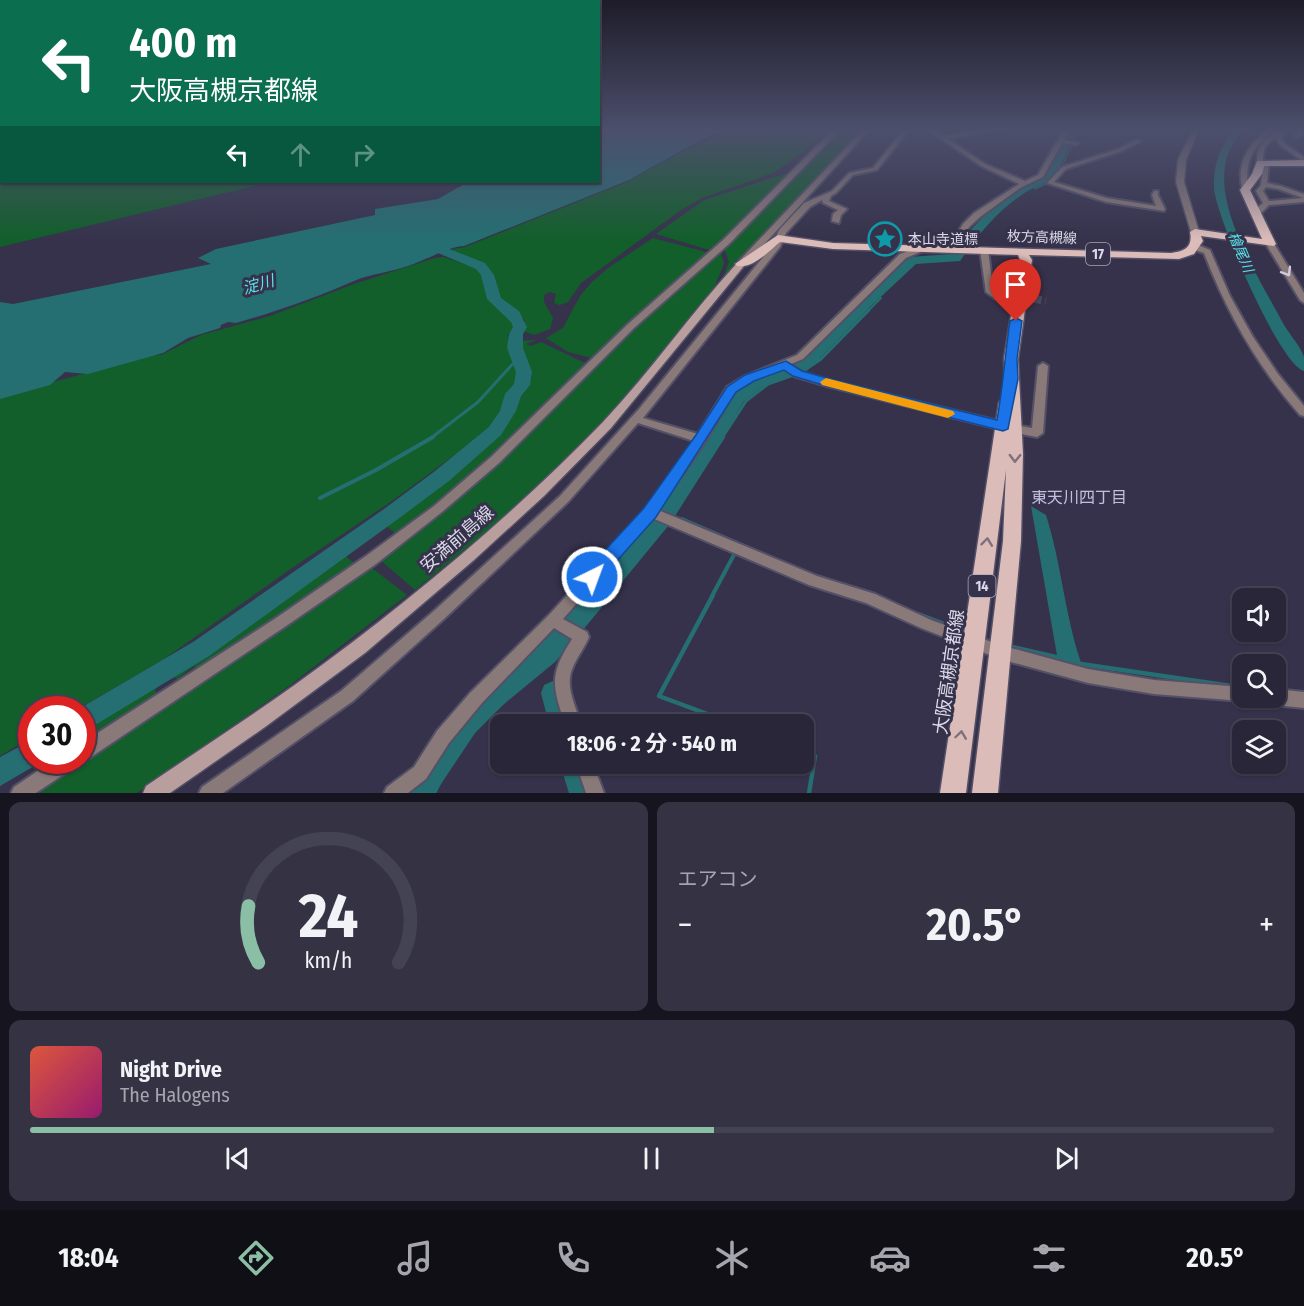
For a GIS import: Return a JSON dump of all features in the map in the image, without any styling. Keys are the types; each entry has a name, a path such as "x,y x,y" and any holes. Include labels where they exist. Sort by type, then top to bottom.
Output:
{"main road":[{"path":"1261,166 1245,190 1270,244"},
{"path":"1196,247 1195,232 1270,244"},
{"path":"741,264 759,254 778,238"},
{"name":"枚方高槻線","path":"778,238 833,246 1171,256 1186,254 1196,247"},
{"name":"大阪高槻京都線","path":"985,793 1012,542 1009,427 1011,359 1014,298 1026,260 1022,252"},
{"name":"安満前島線","path":"153,793 321,676 419,598 516,513 608,424 741,264"},
{"name":"大阪高槻京都線","path":"953,793 974,642 1009,427"}],"street":[{"path":"96,744 281,622 371,560 438,509 495,460 631,326 726,242 801,166"},
{"path":"741,264 832,166"},
{"path":"207,793 347,696 564,499 636,419 777,245 778,238 807,205 838,189 851,174 875,169 877,166"},
{"path":"984,166 1025,184"},
{"path":"957,243 966,226 977,214 1041,176 1047,166"},
{"path":"1070,166 1064,168 1050,183 1080,194 1161,209 1155,195 1156,192"},
{"path":"1181,166 1180,182 1195,232"},
{"path":"1245,190 1247,166"},
{"path":"1263,166 1264,185 1259,191 1267,203"},
{"path":"1041,176 1054,179"},
{"path":"1264,185 1280,187 1304,198"},
{"path":"807,205 808,192"},
{"path":"828,195 825,202 843,209 837,214 836,221"},
{"path":"1255,214 1267,203 1304,198"},
{"path":"393,793 420,773 443,737 476,699 556,622 650,512 701,439 731,390 749,378 786,365 813,346 903,256 930,245 957,243 981,250 989,286 1014,298"},
{"path":"1270,244 1304,300"},
{"path":"1196,247 1207,252 1244,333 1260,360 1304,413"},
{"path":"786,365 798,374 929,410 1037,433 1043,366"},
{"path":"636,419 701,439"},
{"path":"650,512 814,580 870,598 926,624 1000,652 1088,676 1154,687 1232,693"},
{"path":"556,622 582,637 562,669 560,686 570,714"},
{"path":"1286,698 1304,700"},
{"path":"20,793 49,774"},
{"path":"588,774 595,793"}],"green space":[{"path":"656,166 783,166 773,173 702,198 681,210 581,283 568,302 560,305 554,303 556,294 550,292 544,295 544,302 553,318 550,329 534,335 523,331 525,320 496,296 492,273 484,265 453,251 453,249 465,247 627,182"},
{"path":"805,166 829,166 757,240 722,280 729,262 723,246"},
{"path":"793,172 714,249 706,249 656,234 704,200"},
{"path":"0,183 267,183 0,247"},
{"path":"653,238 710,253 592,358 568,352 546,338 563,328 580,296 591,283 608,268"},
{"path":"720,250 724,263 713,291 606,419 552,474 415,590 379,559 481,479 566,398 608,353"},
{"path":"444,257 478,269 489,285 487,294 491,303 507,312 514,322 516,328 508,334 509,350 520,365 522,381 508,394 494,426 392,501 289,570 164,659 96,699 96,696 18,696 18,745 0,756 0,396 87,373 138,356 161,355 201,335 270,316 354,284"},
{"path":"536,340 526,344 531,346 541,342 587,364 502,449 453,491 396,534 384,524 458,468 499,431 532,377 526,356 516,345 518,341"},
{"path":"342,553 355,564 196,671 194,666 177,679 169,674"},
{"path":"368,565 407,595 289,686 137,793 31,793 60,774 96,774 96,750"},
{"path":"155,682 156,697 96,738 96,717"}],"water":[{"name":"淀川","path":"600,166 654,166 629,180 414,264 360,279 267,314 236,323 228,322 220,328 188,338 163,353 88,374 65,372 50,385 0,399 0,302 13,304 211,264 198,258 216,249 375,215 375,209 438,199 466,183 600,183"},
{"path":"1031,506 1046,515 1083,668 1058,661"}],"waterway":[{"path":"419,793 466,724 499,692 535,663 666,511 738,398 756,383 802,365 814,356 866,303 913,260 956,258 976,229 989,216 1020,191 1046,179 1055,166"},
{"path":"1060,170 1062,166"},
{"name":"檜尾川","path":"1220,166 1220,190 1224,212 1232,235 1276,323 1304,366"},
{"path":"1035,189 1049,182"},
{"path":"987,205 1013,187"},
{"path":"96,713 201,649 391,514 442,476 495,431 508,411 513,394 522,385 524,372 515,348 519,322 514,314 494,299 487,275 480,266 442,250 428,240"},
{"path":"869,310 881,298"},
{"path":"722,438 746,401 768,384 802,372 821,359 869,310"},
{"path":"431,438 478,402 520,356"},
{"path":"320,498 376,470 433,437"},
{"path":"672,517 723,437"},
{"path":"682,519 735,542"},
{"path":"608,596 668,523"},
{"path":"712,596 736,551"},
{"path":"579,631 609,595"},
{"path":"707,714 659,696 713,595"},
{"path":"918,614 968,633"},
{"path":"434,793 452,756 476,724 554,660 572,637"},
{"path":"1008,646 1060,658"},
{"path":"1081,664 1231,686"},
{"path":"553,693 559,714"},
{"path":"814,756 814,762"},
{"path":"0,772 18,761"},
{"path":"576,774 583,793"},
{"path":"809,793 812,774"}],"tunnel":[{"path":"1010,294 1046,301"}],"slow traffic":[{"path":"826,382 948,414"}],"place":[{"name":"本山寺道標","path":"885,239"}],"district":[{"name":"東天川四丁目","path":"1079,497"}],"route":[{"path":"592,577 650,512 701,439 731,390 749,378 786,365 798,374 831,384 929,410 1003,426 1011,379 1016,321"}]}
